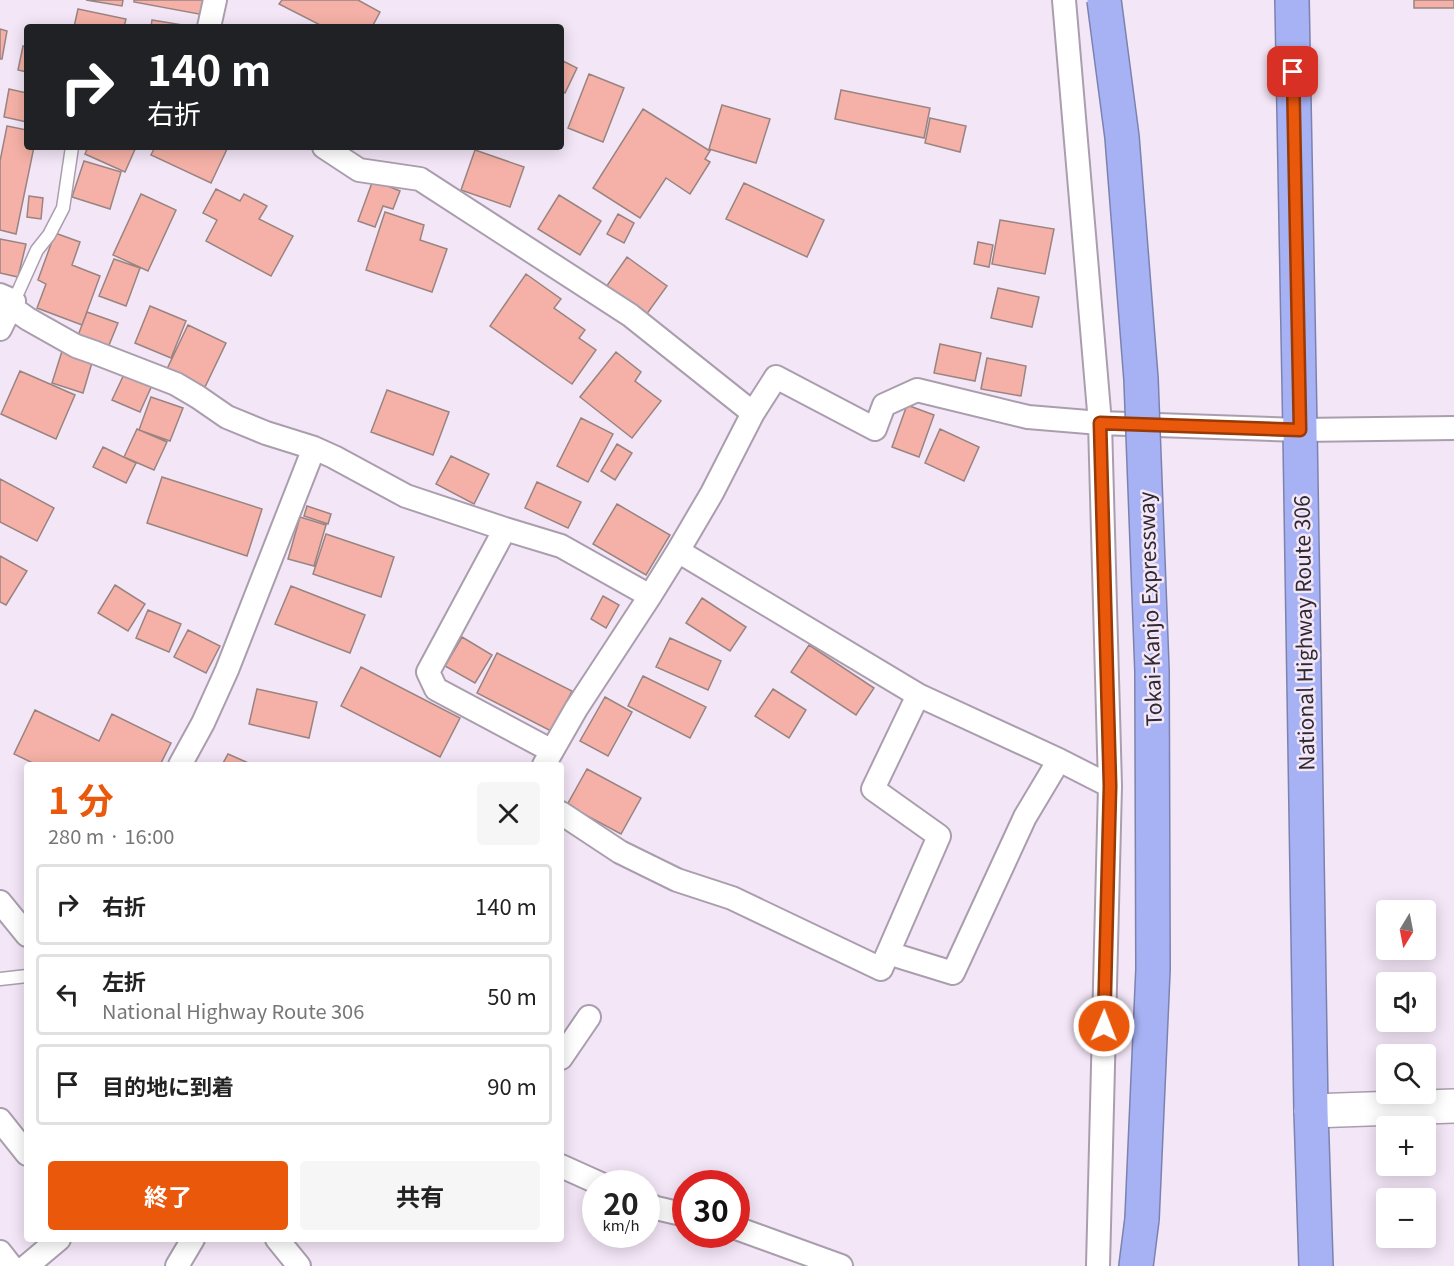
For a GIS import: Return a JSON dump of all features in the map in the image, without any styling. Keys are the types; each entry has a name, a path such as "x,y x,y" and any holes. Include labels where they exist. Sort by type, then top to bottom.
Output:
{"highway":[{"name":"Tokai-Kanjo Expressway","path":"1104,0 1122,137 1141,380 1152,671 1153,969 1139,1266"},
{"name":"National Highway Route 306","path":"1292,0 1311,1111 1316,1266"}],"street":[{"path":"209,24 215,0"},
{"path":"1064,0 1100,423 1110,786 1098,1266"},
{"path":"329,150 359,170 420,179 630,315 753,413"},
{"path":"0,329 9,301 28,319 76,346 176,384 228,417 266,433 314,448 406,496 561,546 650,596"},
{"path":"505,529 428,672 436,689 548,758 576,709 678,550 712,493 753,413 776,377 874,429 884,405 917,390 1028,417 1100,423 1300,430 1454,428"},
{"path":"182,762 227,670 314,448"},
{"path":"678,550 918,695 1110,786"},
{"path":"564,815 620,852 677,880 732,898 881,969 939,836 873,789 918,695"},
{"path":"888,953 953,973 1025,817 1059,760"},
{"path":"0,902 24,931"},
{"path":"564,1054 589,1017"},
{"path":"1311,1111 1454,1106"},
{"path":"0,1120 24,1150"},
{"path":"564,1167 582,1175"},
{"path":"750,1233 841,1266"},
{"path":"27,1266 55,1242"},
{"path":"177,1266 191,1242"},
{"path":"279,1242 299,1266"},
{"path":"0,1252 11,1266"}],"lane":[{"path":"9,301 36,250 49,235 63,208 72,150"},
{"path":"0,979 24,976"}],"building":[{"path":"86,0 123,0 122,6"},
{"path":"134,0 207,0 204,15 134,2"},
{"path":"282,0 358,0 380,12 374,24 318,24 279,4"},
{"path":"1414,0 1454,0 1454,8 1414,8"},
{"path":"78,9 126,19 125,24 75,24"},
{"path":"152,20 177,24 151,24"},
{"path":"0,29 7,31 2,59 0,59"},
{"path":"23,46 24,71 18,70"},
{"path":"564,62 577,68 564,92"},
{"path":"589,74 624,88 603,142 568,128"},
{"path":"9,89 24,92 24,121 4,117"},
{"path":"841,90 930,108 924,138 835,119"},
{"path":"722,105 770,119 756,163 709,149"},
{"path":"643,109 710,151 705,159 710,162 690,194 666,178 640,218 593,188"},
{"path":"930,118 966,126 960,152 925,143"},
{"path":"7,126 24,129 24,150 33,150 16,234 0,230 0,161"},
{"path":"87,150 135,150 125,172 85,154"},
{"path":"154,150 227,150 211,183 151,155"},
{"path":"475,150 524,167 510,207 461,190"},
{"path":"84,161 121,172 110,209 72,197"},
{"path":"373,180 400,191 393,209 383,206 375,227 358,221"},
{"path":"744,183 824,220 807,257 726,219"},
{"path":"216,189 240,201 244,194 267,206 259,219 293,236 271,276 206,241 217,220 203,213"},
{"path":"141,194 176,210 148,271 113,255"},
{"path":"559,195 601,221 580,255 538,229"},
{"path":"29,196 43,198 41,219 27,217"},
{"path":"385,212 424,225 420,240 447,249 432,292 366,270"},
{"path":"618,214 634,223 624,243 607,234"},
{"path":"1000,220 1054,229 1045,274 992,264"},
{"path":"55,233 80,242 72,265 100,276 82,325 37,308 46,284 38,280"},
{"path":"0,239 26,244 18,277 0,273"},
{"path":"978,242 993,245 989,267 974,264"},
{"path":"627,257 667,286 646,315 606,287"},
{"path":"114,259 140,268 126,306 99,296"},
{"path":"526,274 561,299 554,308 585,330 579,338 596,350 572,384 490,326"},
{"path":"998,288 1039,297 1032,327 991,318"},
{"path":"150,306 186,321 171,358 135,343"},
{"path":"87,312 118,323 107,350 77,338"},
{"path":"188,325 226,343 205,387 167,369"},
{"path":"940,344 981,353 975,381 934,373"},
{"path":"63,348 94,356 83,393 52,383"},
{"path":"616,352 641,372 635,381 661,401 632,438 580,397"},
{"path":"987,358 1026,366 1021,396 981,389"},
{"path":"126,370 153,383 140,412 112,400"},
{"path":"20,371 75,395 56,439 1,414"},
{"path":"387,390 449,412 433,455 371,432"},
{"path":"151,397 183,408 170,441 139,430"},
{"path":"907,405 934,415 919,457 892,447"},
{"path":"581,418 613,434 588,482 557,466"},
{"path":"137,429 167,442 154,470 124,457"},
{"path":"940,429 979,447 964,481 925,463"},
{"path":"617,444 632,453 615,480 601,471"},
{"path":"103,447 136,463 126,483 93,467"},
{"path":"451,456 489,474 474,504 436,484"},
{"path":"162,477 262,509 247,556 147,523"},
{"path":"0,479 54,508 37,541 0,522"},
{"path":"537,482 581,502 568,528 525,508"},
{"path":"617,504 670,535 646,575 593,544"},
{"path":"307,506 331,514 328,524 304,516"},
{"path":"300,517 326,525 314,566 288,559"},
{"path":"326,534 394,557 381,597 313,574"},
{"path":"0,556 27,571 6,605 0,602"},
{"path":"115,585 145,604 128,631 98,613"},
{"path":"291,586 365,615 350,653 275,624"},
{"path":"603,596 619,605 606,628 591,619"},
{"path":"702,598 746,627 730,651 686,623"},
{"path":"148,610 181,624 169,652 136,638"},
{"path":"188,630 220,646 206,673 174,657"},
{"path":"462,637 492,655 475,683 445,666"},
{"path":"670,638 721,661 708,690 656,667"},
{"path":"809,645 874,688 856,715 791,672"},
{"path":"497,653 572,691 551,731 477,693"},
{"path":"361,667 460,718 440,757 341,706"},
{"path":"643,676 706,707 690,738 628,706"},
{"path":"257,689 317,702 309,738 249,724"},
{"path":"773,689 806,710 789,738 755,716"},
{"path":"605,697 632,712 608,756 580,741"},
{"path":"35,710 99,741 112,714 171,743 162,762 31,762 14,754"},
{"path":"228,754 246,762 224,762"},
{"path":"587,769 641,798 621,834 567,805"}],"route":[{"path":"1104,1026 1110,786 1100,423 1300,430 1293,72"}]}
